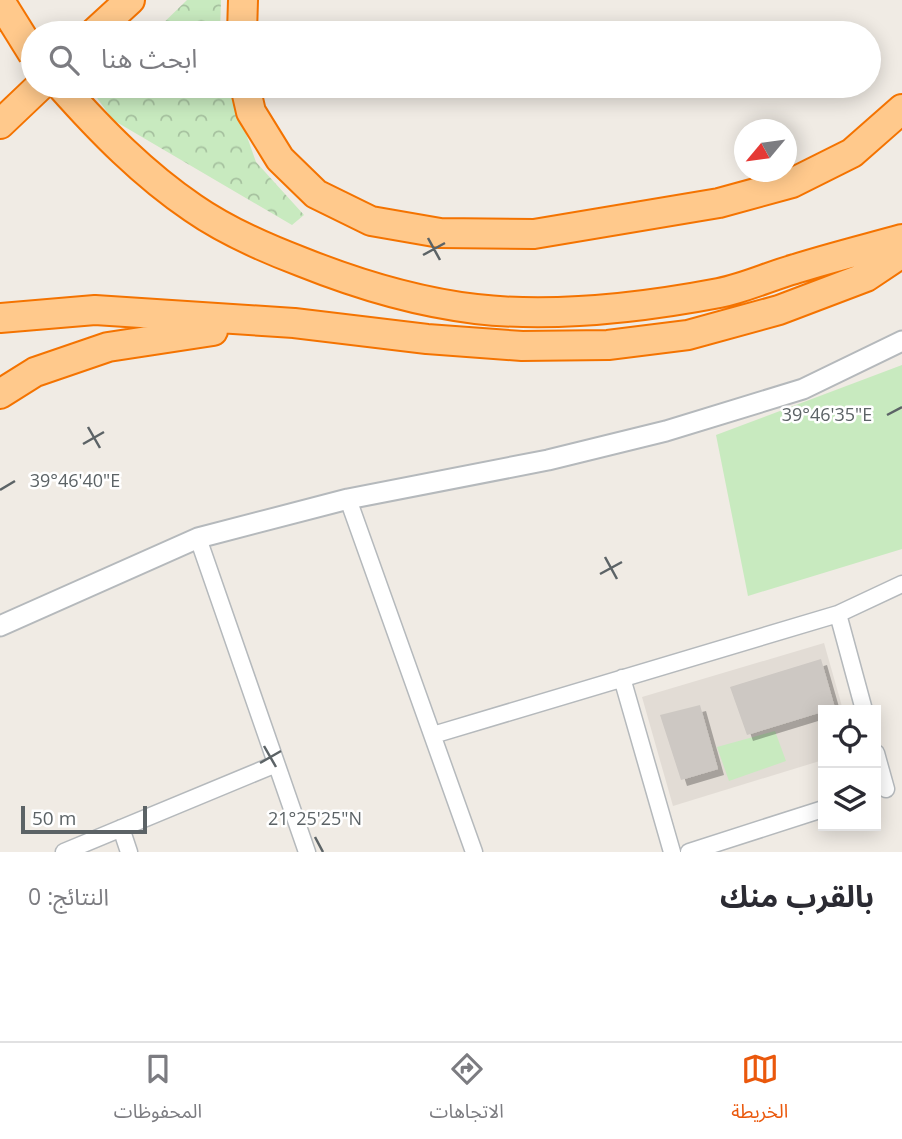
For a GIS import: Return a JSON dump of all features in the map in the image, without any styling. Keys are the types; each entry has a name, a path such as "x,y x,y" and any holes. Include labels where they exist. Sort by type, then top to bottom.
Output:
{"highway":[{"path":"0,10 9,0"},
{"path":"107,21 130,0"},
{"path":"242,21 243,0"},
{"path":"0,1 21,35"},
{"path":"0,124 27,98"},
{"path":"72,98 151,177 195,209 266,248 334,275 394,293 476,309 530,312 592,310 722,292 902,239"},
{"path":"248,98 251,112 280,159 316,194 371,221 440,233 534,234 719,203 792,183 828,165 852,152 902,109"},
{"path":"0,318 95,310 294,323 427,339 522,346 608,345 688,335 779,310 866,277 902,253"},
{"path":"0,394 35,372 108,347 191,333 294,323"}],"street":[{"path":"0,626 198,538 348,499 548,460 666,431 803,389 902,341"},
{"path":"348,499 474,852"},
{"path":"198,538 307,852"},
{"path":"433,735 838,614 902,584"},
{"path":"838,614 863,705"},
{"path":"622,678 672,852"},
{"path":"64,852 275,764"},
{"path":"881,791 902,784"},
{"path":"689,852 818,811"},
{"path":"121,828 130,852"}],"shaded area":[{"path":"824,643 842,705 818,705 818,762 673,806 642,697"}],"green space":[{"path":"187,0 221,0 220,21 165,21"},
{"path":"97,98 233,98 256,162 304,215 292,225 113,120"},
{"path":"902,365 902,549 748,596 716,435"},
{"path":"775,731 786,761 729,781 717,747"}],"building":[{"path":"821,659 834,705 818,705 818,713 747,735 730,687"},
{"path":"700,705 718,769 681,780 660,715"}]}
